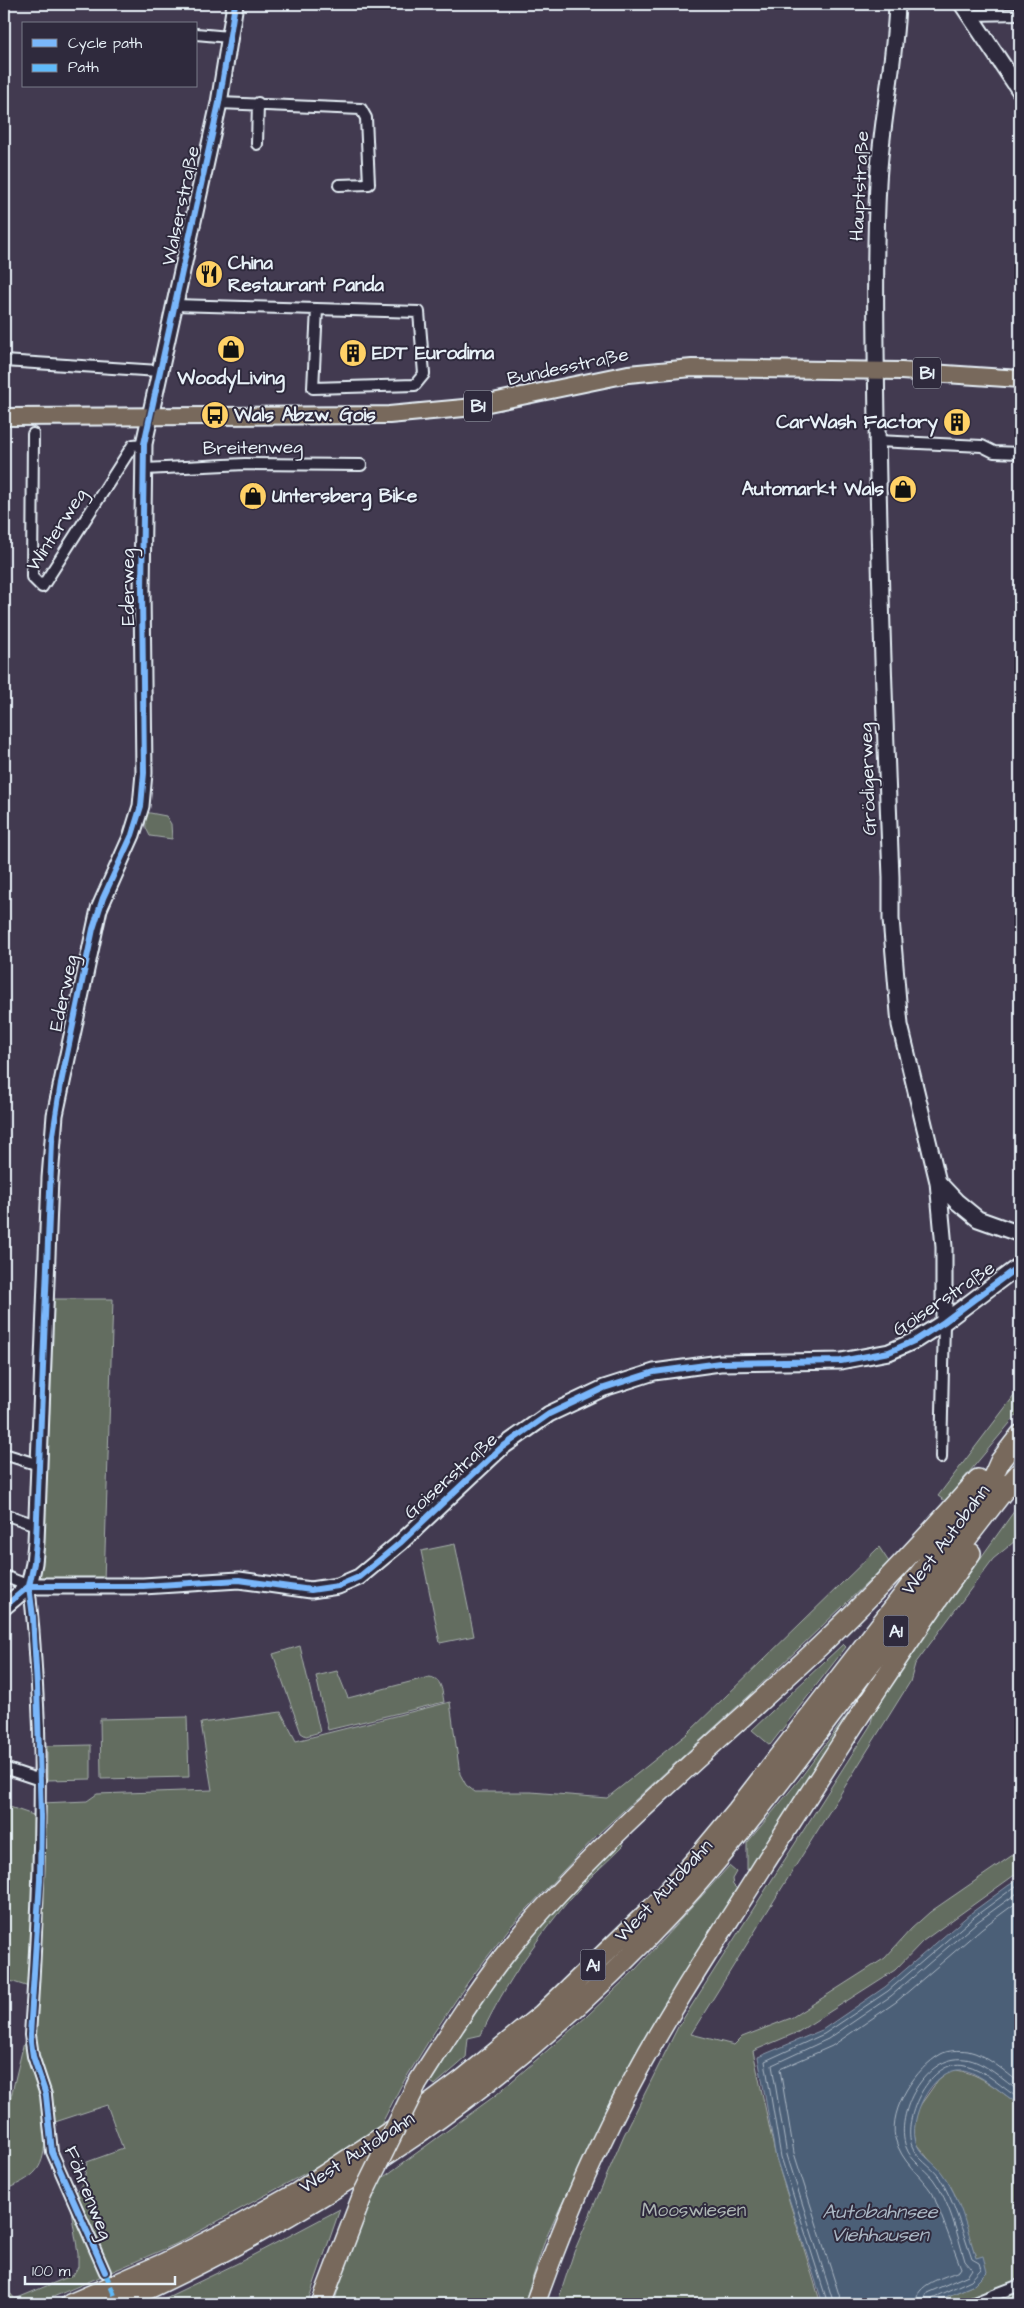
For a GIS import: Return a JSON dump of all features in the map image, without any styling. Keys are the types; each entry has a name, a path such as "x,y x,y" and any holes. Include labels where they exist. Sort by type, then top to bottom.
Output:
{"highway":[{"name":"West Autobahn","path":"70,2304 164,2264 298,2192 412,2117 463,2079 542,2014 656,1904 710,1843 992,1481 1000,1460 1020,1435"},
{"path":"321,2304 363,2194 417,2084 481,1988 523,1932 608,1841 822,1644 920,1545 982,1474 1000,1460"},
{"name":"West Autobahn","path":"116,2304 240,2245 312,2204 384,2159 485,2085 576,2007 674,1910 727,1849 1010,1482 1020,1472"},
{"path":"535,2304 557,2241 585,2175 629,2087 668,2017 873,1694 1020,1484"}],"main road":[{"name":"Bundesstraße","path":"4,417 389,415 464,408 628,374 656,370 738,367 876,370 1020,379"}],"street":[{"name":"Walserstraße","path":"152,415 159,371 219,103 235,4"},
{"name":"Hauptstraße","path":"876,370 878,183 882,125 898,4"},
{"path":"966,10 1020,14"},
{"path":"966,10 1015,75 1020,91"},
{"path":"198,34 229,37"},
{"path":"219,103 258,103 361,109 366,118 369,184 339,185"},
{"path":"257,144 258,103"},
{"path":"174,305 317,309 419,312 424,374 415,384 312,388 317,309"},
{"path":"4,360 159,371"},
{"name":"Grödigerweg","path":"876,370 878,544 891,919 900,1025 938,1182 944,1247 944,1322"},
{"name":"Ederweg","path":"29,1586 34,1563 51,1168 55,1115 93,929 103,898 132,835 143,792 142,590 144,444 152,415"},
{"name":"Winterweg","path":"33,434 32,577 42,587 134,445 144,444"},
{"path":"877,441 982,446 994,452 1020,453"},
{"name":"Breitenweg","path":"144,469 245,464 362,465"},
{"name":"Grödigerweg","path":"938,1182 956,1201 978,1219 1020,1234"},
{"name":"Goiserstraße","path":"29,1586 143,1586 239,1580 311,1590 338,1586 359,1577 400,1543 501,1448 549,1414 604,1388 654,1372 720,1363 841,1361 878,1356 916,1340 944,1322 1020,1264"},
{"path":"941,1458 944,1322"},
{"path":"4,1454 39,1465"},
{"path":"4,1514 36,1525"},
{"path":"4,1576 29,1586 14,1601 4,1607"},
{"name":"Föhrenweg","path":"29,1586 33,1617 37,1686 40,1780 40,1880 30,2035 34,2056 46,2095 52,2152 104,2272"},
{"path":"4,1768 40,1780"},
{"path":"971,2304 1020,2284"}],"green space":[{"path":"145,812 166,816 171,824 172,839 150,836 146,828"},
{"path":"52,1299 113,1299 104,1582 48,1584 40,1575 43,1461"},
{"path":"1020,1388 1020,1411 945,1501 938,1496"},
{"name":"Mooswiesen","path":"1020,1503 1020,1537 993,1559 915,1664 910,1682 691,2034 734,2045 742,2037 791,2018 885,1958 911,1929 930,1912 1020,1850 1020,1871 923,1941 895,1970 798,2032 753,2051 776,2158 821,2304 557,2304 574,2252 624,2135 678,2027 870,1726 876,1704"},
{"path":"455,1544 474,1636 440,1643 421,1551"},
{"path":"879,1547 889,1562 752,1693 599,1833 511,1926 468,1982 433,2034 401,2086 381,2125 326,2162 176,2244 37,2304 4,2304 4,2286 15,2299 73,2275 78,2267 78,2253 70,2204 84,2180 87,2162 123,2149 107,2105 46,2125 44,2150 39,2167 27,2179 4,2190 4,2108 8,2109 26,2034 29,1987 4,1979 4,1805 42,1818 42,1803 87,1801 97,1794 212,1790 201,1723 281,1712 296,1741 450,1702 460,1774 466,1785 475,1792 531,1792 607,1798 687,1734"},
{"path":"843,1644 846,1647 770,1745 752,1730"},
{"path":"300,1646 320,1732 306,1736 301,1733 273,1654"},
{"path":"337,1671 348,1698 429,1677 439,1682 444,1702 328,1730 316,1676"},
{"path":"867,1688 755,1868 747,1870 747,1843 799,1780"},
{"path":"187,1717 189,1777 101,1779 100,1719"},
{"path":"91,1745 91,1779 47,1780 47,1746"},
{"path":"622,1842 624,1845 577,1891 537,1941 512,1978 481,2035 468,2038 466,2058 435,2085 431,2082 458,2038 502,1974 568,1897"},
{"path":"729,1866 736,1872 732,1879 733,1885 737,1889 659,2013 600,2122 545,2240 524,2304 334,2304 352,2241 381,2179 496,2095 587,2016 636,1969"},
{"path":"950,2070 969,2073 978,2077 1020,2105 1020,2279 962,2304 929,2304 974,2285 976,2258 955,2195 950,2185 917,2145 913,2132 914,2119 919,2107 938,2080"},
{"path":"340,2209 307,2304 153,2304 240,2262"},
{"path":"1020,2292 1020,2304 986,2304"}],"water":[{"name":"Autobahnsee Viehhausen","path":"1020,1877 1020,2105 991,2084 968,2071 951,2071 941,2077 924,2097 915,2122 917,2145 922,2153 939,2169 954,2192 976,2258 983,2256 987,2272 974,2285 929,2304 823,2304 776,2158 758,2057 822,2030 885,1987 971,1913"}],"marked path":[{"path":"105,2272 118,2304"}],"cycle path":[{"path":"105,2272 52,2152 46,2095 33,2056 30,2035 40,1880 41,1817 37,1686 33,1617 29,1586 36,1542 52,1141 61,1083 93,929 103,898 132,835 141,806 144,773 142,590 144,444 219,103 235,4"},
{"path":"4,1607 29,1586 143,1586 239,1580 311,1590 338,1586 359,1577 400,1543 501,1448 549,1414 604,1388 654,1372 720,1363 841,1361 889,1352 916,1340 944,1322 1020,1265"}],"place":[{"name":"China Restaurant Panda","path":"209,274"},
{"name":"WoodyLiving","path":"231,349"},
{"name":"EDT Eurodima","path":"353,353"},
{"name":"Wals Abzw. Gois","path":"215,415"},
{"name":"CarWash Factory","path":"957,422"},
{"name":"Automarkt Wals","path":"903,489"},
{"name":"Untersberg Bike","path":"253,496"}]}
